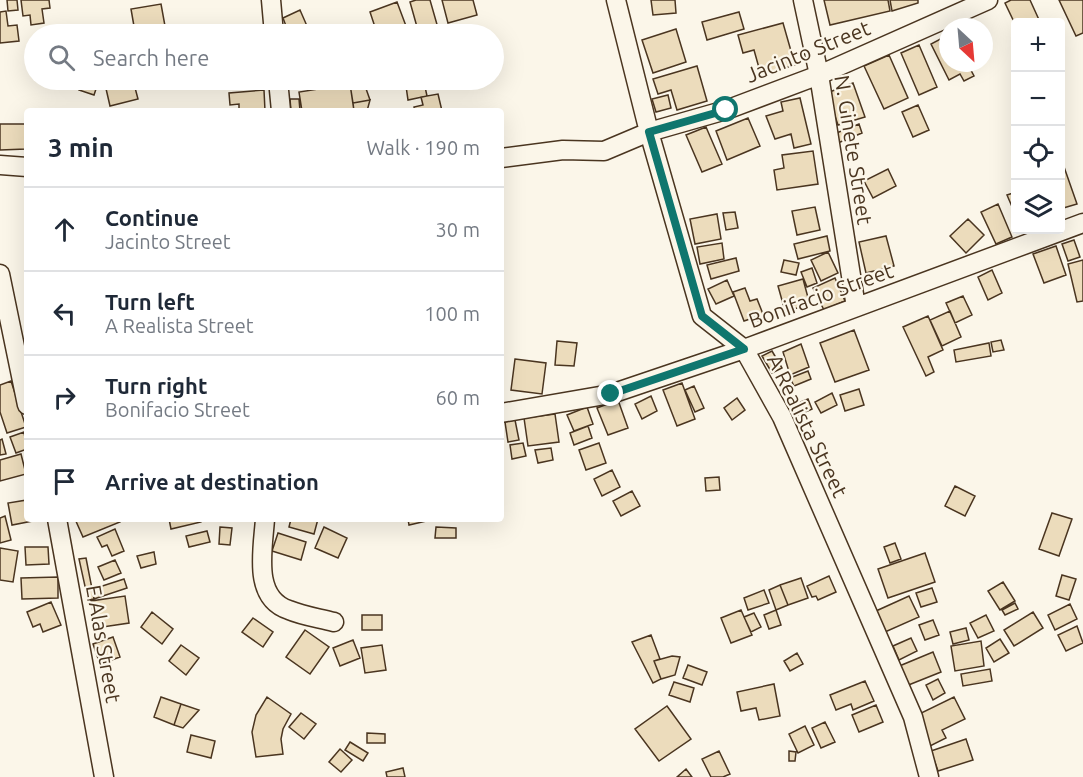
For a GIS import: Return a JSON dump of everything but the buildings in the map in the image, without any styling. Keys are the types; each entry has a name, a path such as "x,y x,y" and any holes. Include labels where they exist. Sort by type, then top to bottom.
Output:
{"street":[{"path":"271,0 273,24"},
{"name":"A Realista Street","path":"616,0 649,132 702,316 744,349 782,417 913,717 929,777"},
{"name":"N. Ginete Street","path":"803,0 819,75 856,308"},
{"name":"Jacinto Street","path":"504,158 563,150 604,151 649,132 726,110 819,75 988,0"},
{"path":"279,90 280,108"},
{"path":"0,165 24,167"},
{"name":"Bonifacio Street","path":"504,412 611,394 744,349 1083,224"},
{"path":"0,274 24,390"},
{"name":"E Alas Street","path":"58,522 104,777"},
{"path":"265,522 262,564 266,590 275,602 287,610 334,622"}],"route":[{"path":"611,394 744,349 702,316 649,132 726,110"}]}
